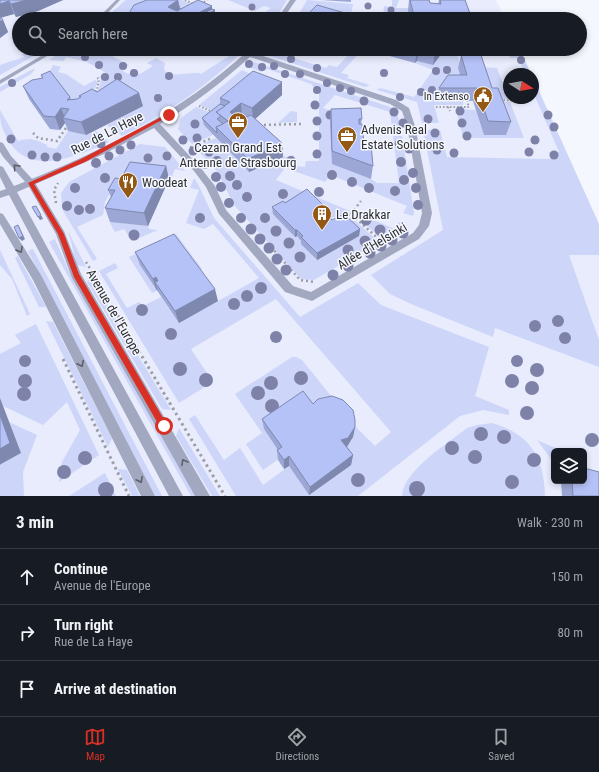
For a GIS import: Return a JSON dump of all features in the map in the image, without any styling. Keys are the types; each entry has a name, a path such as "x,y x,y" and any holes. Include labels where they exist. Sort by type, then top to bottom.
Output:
{"street":[{"path":"285,12 293,0"},
{"name":"Rue de La Haye","path":"0,196 83,161 154,123 194,99 247,56"},
{"name":"Allée d'Helsinki","path":"154,123 197,169 210,186 222,212 289,289 312,297 416,236 424,226 427,213 411,126 406,110 393,102 263,56"},
{"name":"Avenue de l'Europe","path":"0,145 8,158 31,183 61,234 76,275 203,496"},
{"path":"0,169 176,496"},
{"path":"0,216 37,278 148,496"}],"lane":[{"path":"106,12 118,0"},
{"path":"0,82 45,56"}],"path":[{"path":"185,0 204,8"},
{"path":"193,8 207,0"},
{"path":"89,100 97,90 100,82 96,77"},
{"path":"496,100 503,100"},
{"path":"436,107 469,107 467,101"},
{"path":"197,105 217,114"},
{"path":"448,107 450,111"},
{"path":"33,133 38,138 57,141 70,122"},
{"path":"254,125 302,124"},
{"path":"196,152 191,147 212,138"},
{"path":"339,219 351,214 361,201"},
{"path":"351,214 383,243 376,247"},
{"path":"269,245 300,280 315,282 322,278"},
{"path":"82,256 225,496"},
{"path":"61,357 129,496"}],"shaded area":[{"path":"0,0 496,0 502,12 12,12 12,56 523,56 528,68 503,68 503,104 539,104 539,90 599,224 599,496 0,496"},
{"path":"126,0 182,0 194,5 177,12 112,12"},
{"path":"228,0 287,0 280,12 265,12 271,8 264,6 255,11"},
{"path":"307,0 353,4 351,12 300,12"},
{"path":"392,0 399,0 396,8 408,8 409,12 384,12 384,6 392,7"},
{"path":"23,56 34,56 0,75 0,65 24,57"},
{"path":"55,56 112,56 129,65 121,70 128,74 134,71 140,74 153,66 147,63 156,58 165,63 164,69 167,74 201,74 229,56 238,56 203,86 155,118 122,136 107,125 142,106 98,91 101,79 99,77 106,73 87,62 66,57 64,61 49,60"},
{"path":"270,56 287,56 326,68 329,65 337,67 347,56 357,56 341,73 349,75 347,78 370,85 365,87"},
{"path":"428,56 458,56 461,67 458,68 464,88 463,105 434,105 439,123 422,123 417,102 377,90 380,88 414,97 433,70 415,63"},
{"path":"509,56 523,56 528,68 522,68 518,58 510,58"},
{"path":"254,62 390,107 398,116 401,128 392,128 390,112 335,95 323,108 362,121 340,121 371,179 377,183 399,183 393,136 402,136 414,213 413,216 403,213 407,206 331,175 325,182 285,168 276,180 350,211 330,219 273,213 295,237 297,236 316,260 358,236 343,221 351,217 379,242 314,280 301,279 234,205 218,173 195,147 216,138 249,172 284,156 294,155 294,166 305,167 306,161 319,161 319,93 311,84 267,69 262,72 248,67"},
{"path":"53,65 61,67 58,72 66,74 84,86 95,80 98,82 95,89 88,90 75,110 49,73"},
{"path":"477,67 497,68 503,84 503,99 487,99"},
{"path":"35,69 31,74 0,92 0,87"},
{"path":"242,70 257,77 219,113 199,105"},
{"path":"539,91 599,224 599,255 569,255 599,340 599,367 495,328 493,337 411,304 390,294 371,275 443,230 423,130 440,130 447,157 551,159 549,152 559,152 538,104"},
{"path":"500,102 503,102 503,104 511,104 524,138 463,138 456,109 476,110 484,135"},
{"path":"196,107 216,115 213,135 192,144 178,129 181,118"},
{"path":"0,110 18,141 32,139 47,145 47,147 56,149 68,131 86,135 96,131 109,142 84,153 70,157 42,161 30,159 18,152 9,141 2,127"},
{"path":"291,111 297,112 297,122 278,123"},
{"path":"140,144 165,147 185,171 175,169 171,179 157,178 112,190 105,202 103,215 77,227 97,259 93,261 62,209 61,193 69,182"},
{"path":"194,178 214,218 300,317 358,283 381,305 489,347 475,396 509,410 509,415 483,410 460,416 358,496 236,496 189,419 195,415 224,460 240,448 263,485 289,466 309,495 351,441 354,434 352,423 375,446 391,432 276,299 191,349 213,382 179,403 99,271 115,263 118,268 106,274 127,308 139,302 143,306 161,297 179,323 259,278 213,224 204,229 186,223 199,190 190,188"},
{"path":"357,213 395,229 398,222 407,226 383,240 355,215"},
{"path":"110,223 148,226 149,229 158,230 132,241 124,229 115,232"},
{"path":"69,233 86,267 77,265"},
{"path":"176,234 202,269 152,293 129,257"},
{"path":"55,239 68,269 196,496 191,496 49,242"},
{"path":"33,249 162,496 155,496 28,251"},
{"path":"0,250 30,314 27,316 12,279 0,265"},
{"path":"18,256 46,307 39,307 15,258"},
{"path":"90,276 171,410 162,409 87,282"},
{"path":"46,321 53,322 112,438 108,447"},
{"path":"36,324 99,455 59,482 62,462 80,430 67,402 43,425 3,406 0,398 0,354 21,343 15,335"},
{"path":"292,357 302,360 344,412 264,429 283,456 263,470 246,444 262,433 235,394"},
{"path":"9,422 37,435 23,472 24,496 0,496 0,466"},
{"path":"492,423 517,434 533,449 542,470 545,496 402,496 404,487 410,477 428,458 467,428"},
{"path":"179,428 220,496 212,496 176,436"},
{"path":"537,440 555,448 551,448 551,459"},
{"path":"118,469 127,470 140,496 132,496"},
{"path":"105,473 116,496 69,496"}],"building":[{"path":"0,0 27,0 11,4 9,1 0,4"},
{"path":"147,0 178,0 168,7 177,11 198,0 212,6 200,12 130,12 134,5"},
{"path":"410,0 429,0 430,3 441,4 440,0 465,0 469,12 413,12"},
{"path":"317,5 342,12 310,12"},
{"path":"212,9 215,10 211,12 206,12"},
{"path":"461,56 481,56 492,88 498,88 511,122 488,121 477,88 439,88 448,75 467,75"},
{"path":"50,71 70,97 67,100 77,99 81,97 79,96 92,89 97,92 117,79 139,93 81,122 63,118 69,109 61,108 55,117 44,116 23,86 32,80 43,78 41,75"},
{"path":"253,71 282,82 252,108 241,103 230,112 239,120 251,115 282,143 248,159 216,127 228,121 216,112 230,102 220,98"},
{"path":"220,104 225,106 216,112 221,116 217,119 223,124 216,127 217,133 202,118"},
{"path":"361,108 362,119 359,119 359,124 362,124 364,144 371,144 373,166 332,151 331,109"},
{"path":"130,162 166,166 144,213 105,208 115,190 108,190 115,178 121,179"},
{"name":"Le Drakkar","path":"307,189 330,212 326,214 332,220 344,214 360,229 317,253 301,237 303,236 272,207 283,201 285,203"},
{"path":"36,206 41,215 38,217 32,207"},
{"path":"18,225 23,236 19,238 14,227"},
{"path":"174,234 215,289 175,311 155,282 158,281 156,277 153,279 135,252"},
{"path":"303,391 313,404 318,399 332,396 343,400 353,410 355,420 355,427 348,438 341,440 353,455 310,487 289,456 284,460 277,450 282,447 262,419"},
{"path":"0,415 10,443 0,449"},
{"path":"587,469 599,472 599,496 573,496 572,484 587,484"}],"place":[{"name":"In Extenso","path":"483,113"},
{"name":"Cezam Grand Est Antenne de Strasbourg","path":"238,139"},
{"name":"Advenis Real Estate Solutions","path":"347,153"},
{"name":"Woodeat","path":"128,199"},
{"name":"Le Drakkar","path":"322,231"}],"route":[{"path":"164,426 76,275 61,234 31,183 83,161 169,115"}]}
